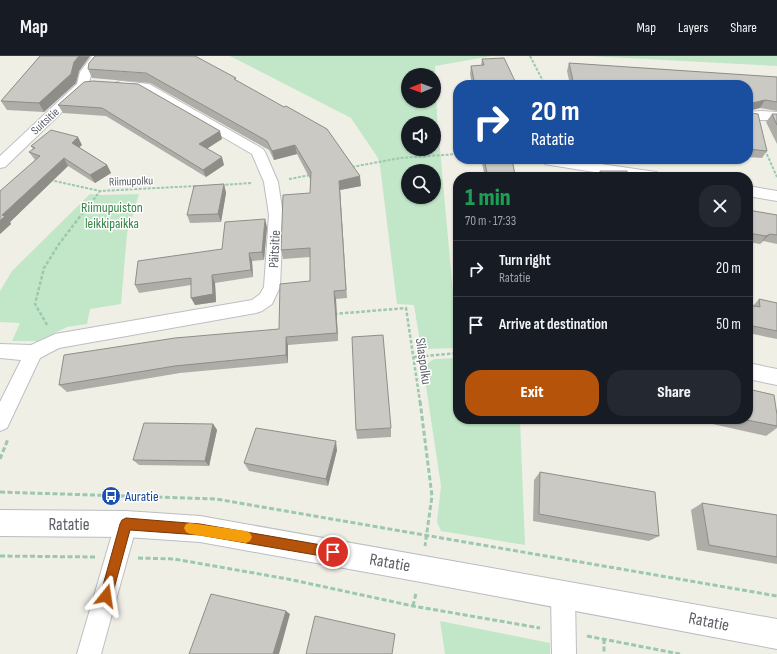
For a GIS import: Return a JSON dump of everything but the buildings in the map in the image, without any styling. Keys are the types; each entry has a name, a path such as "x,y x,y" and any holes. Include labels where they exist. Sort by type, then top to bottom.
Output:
{"street":[{"name":"Suitsitie","path":"0,164 95,84 86,72 98,56"},
{"name":"Päitsitie","path":"33,353 55,341 256,306 266,299 272,287 276,215 271,182 258,152 145,87 95,84"},
{"path":"753,116 777,116"},
{"path":"574,164 625,172"},
{"path":"753,192 777,196"},
{"path":"0,351 33,353 6,428"},
{"path":"753,372 777,377"},
{"name":"Ratatie","path":"0,523 126,524 200,529 777,634"},
{"path":"89,654 126,524"},
{"path":"563,594 564,643"}],"path":[{"path":"530,56 542,80"},
{"path":"764,149 777,177"},
{"path":"348,168 400,158 453,154"},
{"path":"288,179 318,173"},
{"name":"Riimupolku","path":"48,180 100,191 202,186"},
{"path":"217,185 254,183"},
{"path":"34,304 44,268 59,244 100,191"},
{"name":"Silaspolku","path":"330,314 406,308 414,357 432,496 421,568"},
{"path":"414,357 453,353"},
{"path":"0,459 6,428"},
{"path":"0,492 216,499 777,596"},
{"path":"0,556 117,556 174,559 288,579 413,606 564,643 604,639 680,654"},
{"path":"604,639 604,654"}],"green space":[{"path":"230,56 492,56 435,66 435,68 401,68 401,108 437,108 437,116 401,116 401,156 441,156 453,293 453,348 427,349 420,342 414,305 397,304 378,158 351,118"},
{"path":"588,56 777,56 777,66"},
{"name":"Riimupuiston leikkipaikka","path":"90,194 139,194 127,234 121,304 90,309 87,324 67,327 38,341 12,341 20,323 0,322 0,291 12,271"},
{"path":"453,358 453,424 520,424 525,545 441,531 437,522 441,486 424,373 427,364 434,359"},
{"path":"440,621 550,643 550,654 445,654"}],"slow traffic":[{"path":"190,528 246,537"}],"place":[{"name":"Auratie","path":"111,496"}],"route":[{"path":"106,596 126,524 200,529 333,552"}]}
